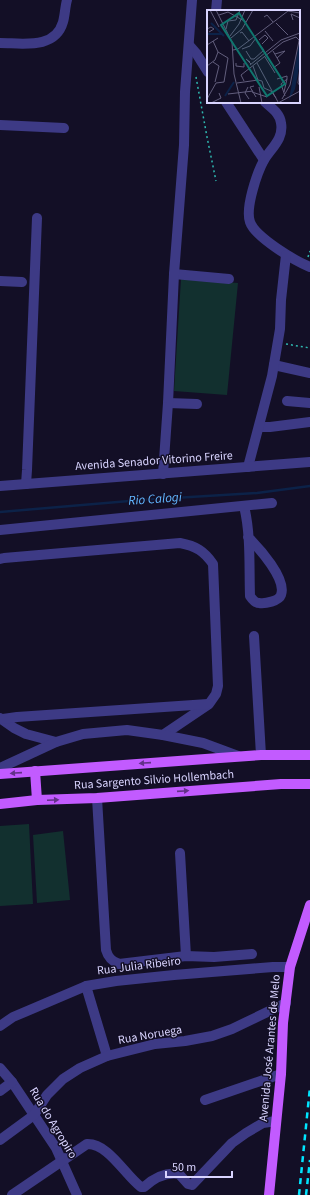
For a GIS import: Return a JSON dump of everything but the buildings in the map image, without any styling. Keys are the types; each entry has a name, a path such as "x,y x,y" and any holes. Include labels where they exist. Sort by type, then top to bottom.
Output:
{"main road":[{"name":"Rua Sargento Silvio Hollembach","path":"0,774 238,756 310,755"},
{"path":"35,771 37,800"},
{"name":"Rua Sargento Silvio Hollembach","path":"0,804 37,800 97,798 281,784 310,784"},
{"name":"Avenida José Arantes de Melo","path":"269,1195 290,967 310,905"}],"street":[{"path":"0,43 32,44 45,42 53,38 63,23 66,0"},
{"path":"163,474 174,274 184,145 185,92 192,0"},
{"path":"216,10 217,0"},
{"path":"189,45 207,70"},
{"path":"227,103 264,160"},
{"path":"266,103 277,113 281,122 282,131 274,148 264,160 255,181 250,203 250,223 256,231 286,255 310,267"},
{"path":"0,125 64,128"},
{"path":"26,484 37,218"},
{"path":"248,466 272,376 278,343 286,255"},
{"path":"174,274 229,279"},
{"path":"0,281 22,282"},
{"path":"274,365 310,373"},
{"path":"287,401 310,403"},
{"path":"168,403 197,404"},
{"path":"259,427 310,422"},
{"name":"Avenida Senador Vitorino Freire","path":"0,486 310,462"},
{"path":"0,530 272,503"},
{"path":"244,506 247,518 250,596 254,602 259,603 277,600 281,597 282,583 267,558 248,537"},
{"path":"0,559 180,543 191,545 206,554 213,564 218,686 216,694 208,704 162,735"},
{"path":"254,636 261,755"},
{"path":"2,718 208,704"},
{"path":"2,718 14,728 26,734 56,742"},
{"path":"0,768 56,742 82,734 127,730 203,743 238,756"},
{"path":"97,798 106,950 112,961 119,964 186,956 252,954"},
{"path":"180,853 186,956"},
{"name":"Rua Julia Ribeiro","path":"0,1026 13,1017 86,986 116,981 174,975 290,967"},
{"path":"86,986 107,1056"},
{"name":"Rua Noruega","path":"34,1115 47,1095 63,1079 80,1068 107,1056 155,1044 212,1036 232,1029 286,1003"},
{"name":"Rua do Agropiro","path":"0,1068 12,1082 56,1148 77,1195"},
{"path":"204,1100 280,1074"},
{"path":"0,1091 12,1082"},
{"path":"0,1140 34,1115"},
{"path":"12,1195 62,1162 86,1144 92,1144 99,1147 111,1156 141,1187 144,1187 151,1181 158,1178 173,1174 178,1174 190,1186 232,1143 264,1123 276,1121"}],"path":[{"path":"196,75 216,181"},
{"path":"278,343 310,348"}],"green space":[{"path":"181,279 238,283 227,395 174,391"},
{"path":"29,824 33,904 0,906 0,826"},
{"path":"63,831 70,900 37,903 33,835"}],"waterway":[{"name":"Rio Calogi","path":"0,512 141,500 257,493 310,486"}],"railway":[{"path":"299,1195 310,1087"},
{"path":"306,1195 310,1160"}]}
